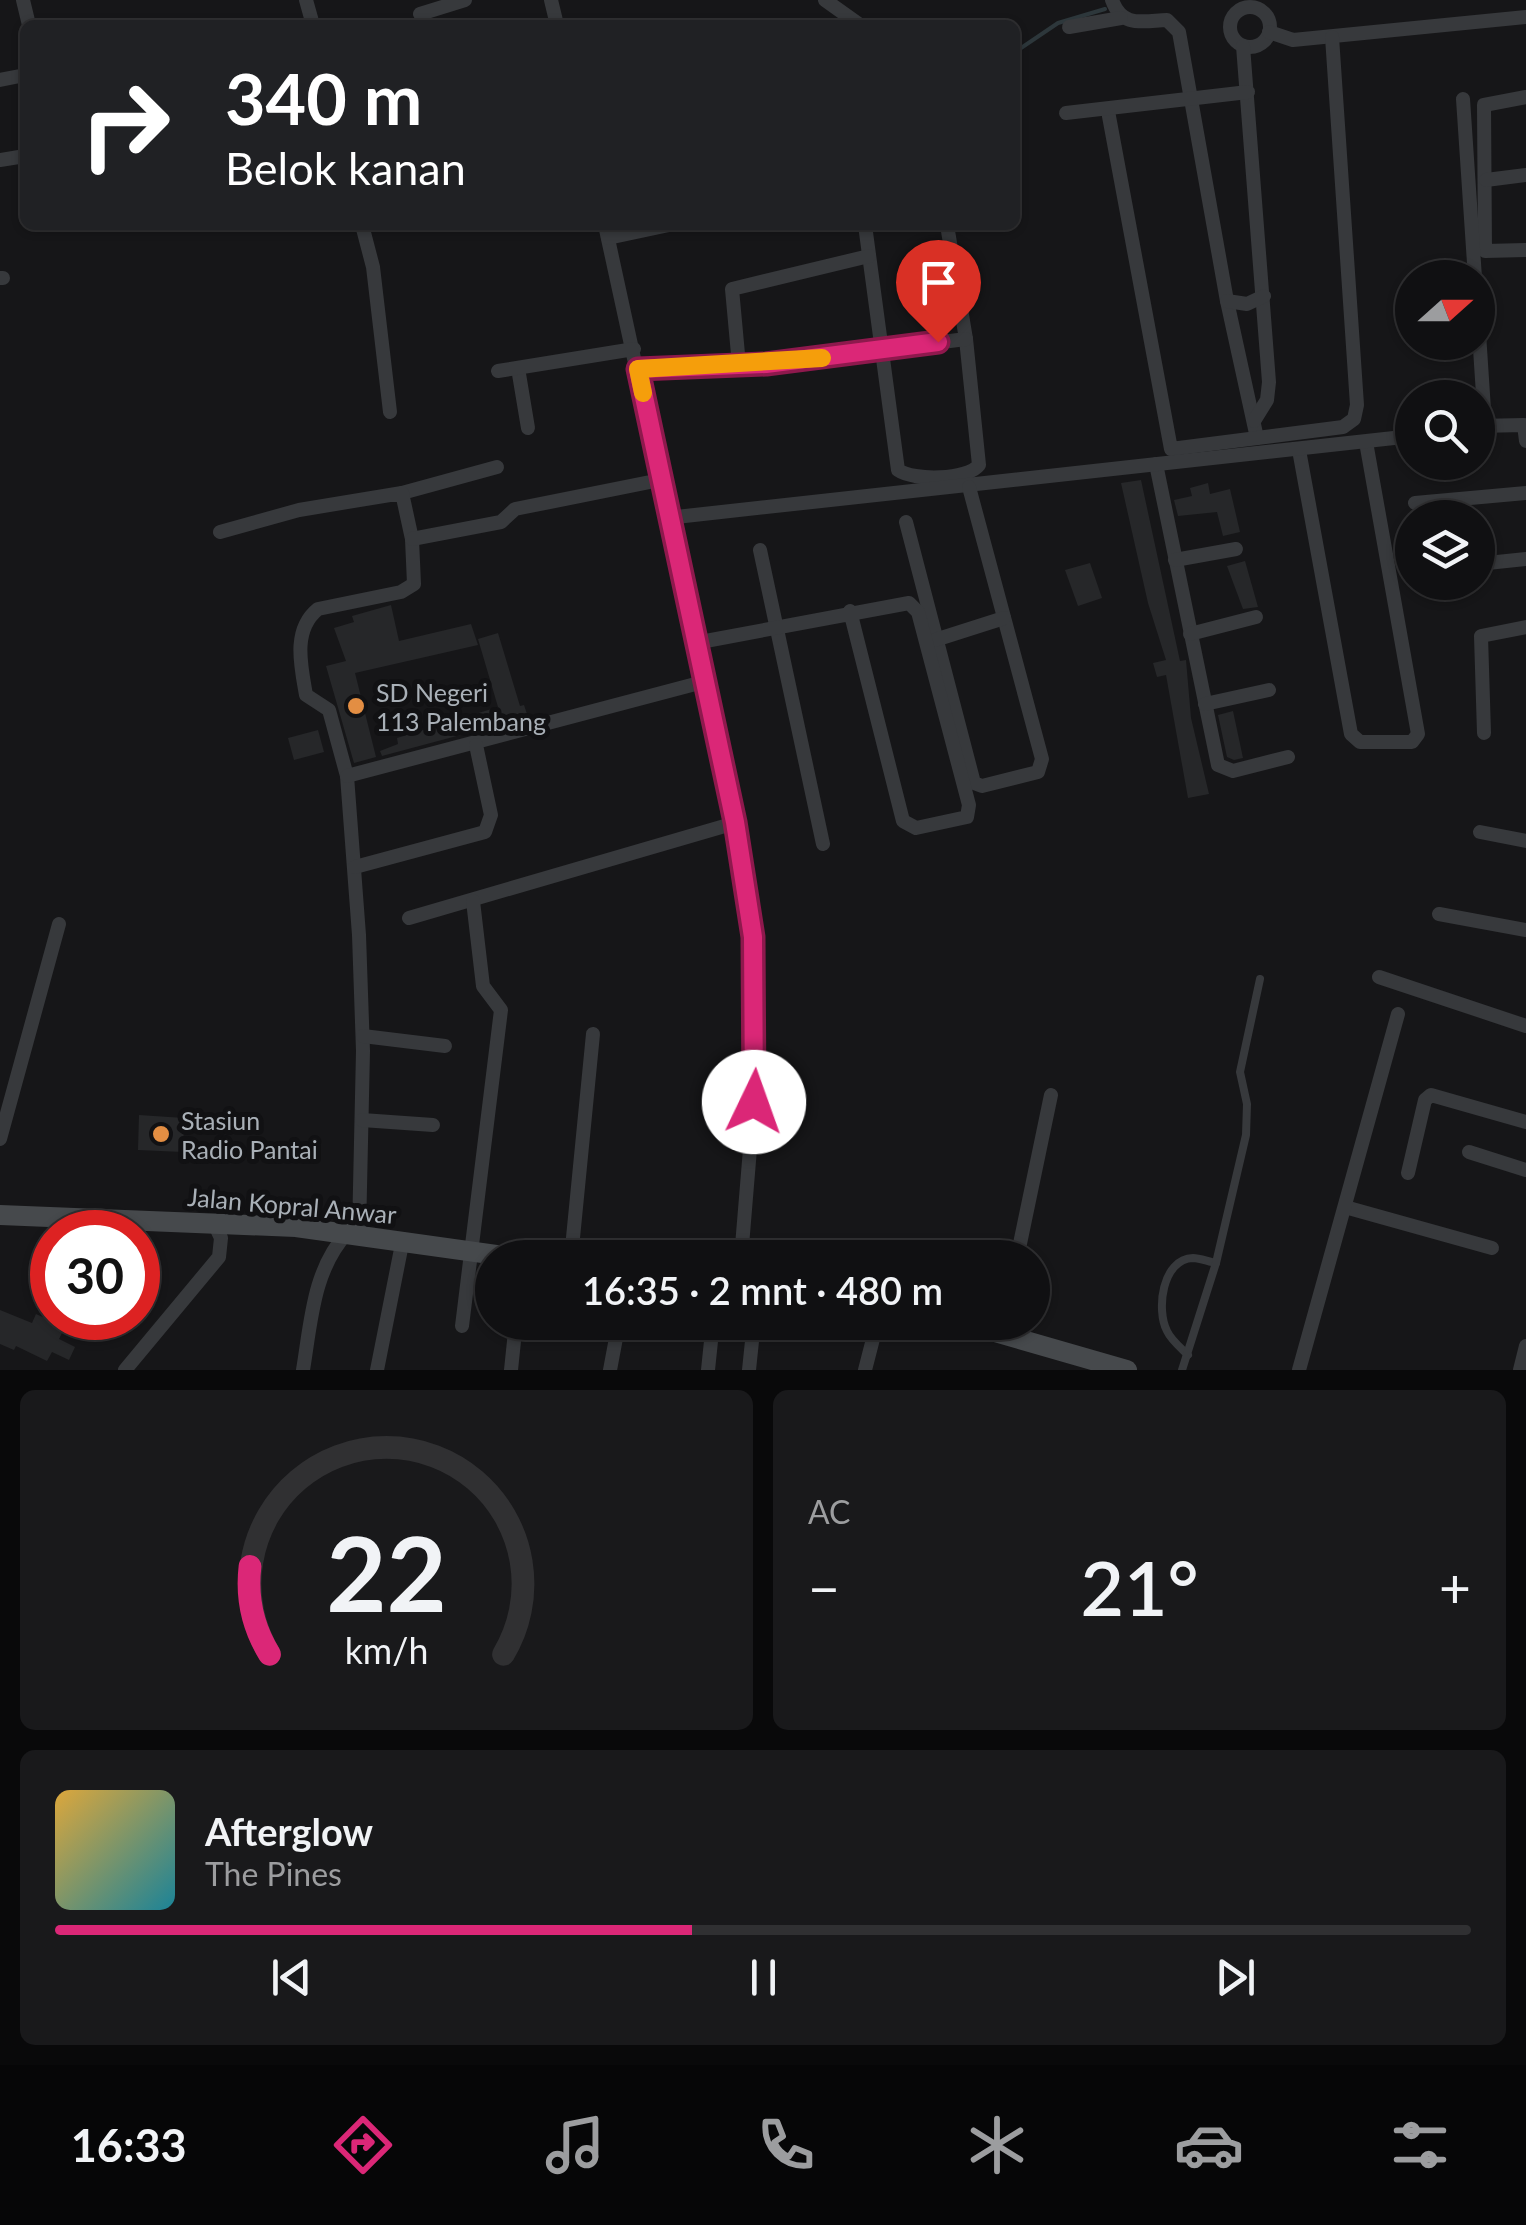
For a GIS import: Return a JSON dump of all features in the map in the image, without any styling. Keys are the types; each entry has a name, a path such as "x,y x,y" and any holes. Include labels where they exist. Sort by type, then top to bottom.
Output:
{"street":[{"path":"420,14 464,0"},
{"path":"825,0 853,20"},
{"path":"1112,0 1121,18"},
{"path":"1243,46 1258,46 1269,32 1268,20 1259,5 1237,6 1231,32 1243,46 1270,382 1267,400 1254,421"},
{"path":"1269,32 1294,40 1526,17"},
{"path":"1070,26 1121,18 1168,20 1177,27 1227,302 1257,438"},
{"path":"1108,111 1172,449 1344,427 1354,419 1357,406 1332,37"},
{"path":"1066,114 1248,92"},
{"path":"1526,97 1485,103 1485,251 1526,250"},
{"path":"1463,99 1474,260"},
{"path":"1486,180 1526,175"},
{"path":"363,230 373,267 390,412"},
{"path":"865,230 898,470 912,476 968,474 979,465 966,338 948,230"},
{"path":"606,232 735,822 753,937 757,1064 742,1240"},
{"path":"738,365 732,289 869,256"},
{"path":"1227,302 1247,304 1264,296"},
{"path":"638,369 738,365 966,338"},
{"path":"498,371 634,349"},
{"path":"518,368 528,428"},
{"path":"1495,427 1525,430"},
{"path":"667,518 1395,438"},
{"path":"1299,450 1351,734 1360,742 1412,742 1418,734 1366,442"},
{"path":"1156,464 1204,704 1222,770 1233,772 1288,757"},
{"path":"220,532 299,510 402,493 497,467"},
{"path":"412,539 502,522 516,509 660,480"},
{"path":"906,522 974,783 1007,782 1038,772 1043,765 969,487"},
{"path":"304,1370 320,1278 333,1249 353,1233 362,1120 362,1036 347,776 329,710 306,695 301,640 310,616 318,609 401,592 414,584 412,539 402,493"},
{"path":"1448,500 1526,493"},
{"path":"1175,560 1236,549"},
{"path":"760,550 823,844"},
{"path":"1495,562 1526,559"},
{"path":"695,642 850,611 904,602 918,612 969,805 967,816 916,828 903,821 850,611"},
{"path":"936,640 1004,618"},
{"path":"1190,634 1256,618"},
{"path":"1484,733 1481,636 1526,626"},
{"path":"347,776 703,682"},
{"path":"1204,704 1269,690"},
{"path":"355,867 485,832 491,816 476,745"},
{"path":"409,918 735,822"},
{"path":"1480,832 1526,840"},
{"path":"462,1326 501,1010 483,986 473,901"},
{"path":"1439,914 1526,930"},
{"path":"0,1138 58,924"},
{"path":"1378,977 1526,1026"},
{"path":"1300,1370 1398,1014"},
{"path":"573,1240 593,1034"},
{"path":"362,1036 445,1046"},
{"path":"1021,1240 1051,1095"},
{"path":"1408,1173 1426,1100 1431,1095 1526,1122"},
{"path":"362,1120 433,1125"},
{"path":"1469,1152 1526,1170"},
{"path":"1345,1207 1492,1248"},
{"name":"Jalan Kopral Anwar","path":"0,1216 214,1223 353,1233 474,1250"},
{"path":"125,1370 220,1257 222,1238 214,1223"},
{"path":"377,1370 403,1240"},
{"path":"511,1370 514,1340"},
{"path":"610,1370 616,1340"},
{"path":"708,1370 711,1340"},
{"path":"749,1370 752,1340"},
{"path":"864,1370 873,1340"},
{"path":"1038,1340 1127,1370"},
{"path":"1520,1370 1526,1346"}],"lane":[{"path":"1182,1370 1216,1263 1248,1120 1240,1072 1260,979"},
{"path":"1188,1355 1164,1325 1162,1300 1167,1281 1181,1262 1192,1258 1216,1263"}],"building":[{"path":"1141,480 1180,661 1186,660 1191,718 1209,794 1188,798 1166,675 1157,677 1153,663 1166,660 1148,603 1121,483"},
{"path":"1208,483 1210,494 1230,489 1240,532 1223,536 1217,512 1178,516 1174,500 1192,496 1190,488"},
{"path":"1245,561 1258,607 1243,609 1227,566"},
{"path":"1090,563 1102,598 1078,606 1065,570"},
{"path":"391,605 399,641 471,624 478,645 355,673 376,757 354,763 326,666 346,661 334,628 354,622 352,616"},
{"path":"498,633 520,706 524,705 528,717 382,756 380,751 398,744 397,738 498,707 478,639"},
{"path":"1233,711 1243,758 1234,760 1227,757 1218,715"},
{"path":"318,730 324,752 294,760 288,738"},
{"name":"Stasiun Radio Pantai","path":"139,1115 184,1118 183,1152 138,1150"},
{"path":"0,1310 30,1322 30,1340 61,1340 75,1347 69,1360 52,1352 47,1361 16,1346 14,1350 0,1344"}],"waterway":[{"path":"1020,49 1058,23 1105,9"}],"slow traffic":[{"path":"643,393 638,369 822,358"}],"place":[{"name":"SD Negeri 113 Palembang","path":"356,706"},
{"name":"Stasiun Radio Pantai","path":"161,1134"}],"route":[{"path":"754,1102 757,1064 753,937 735,822 638,369 766,364 938,342"}]}
